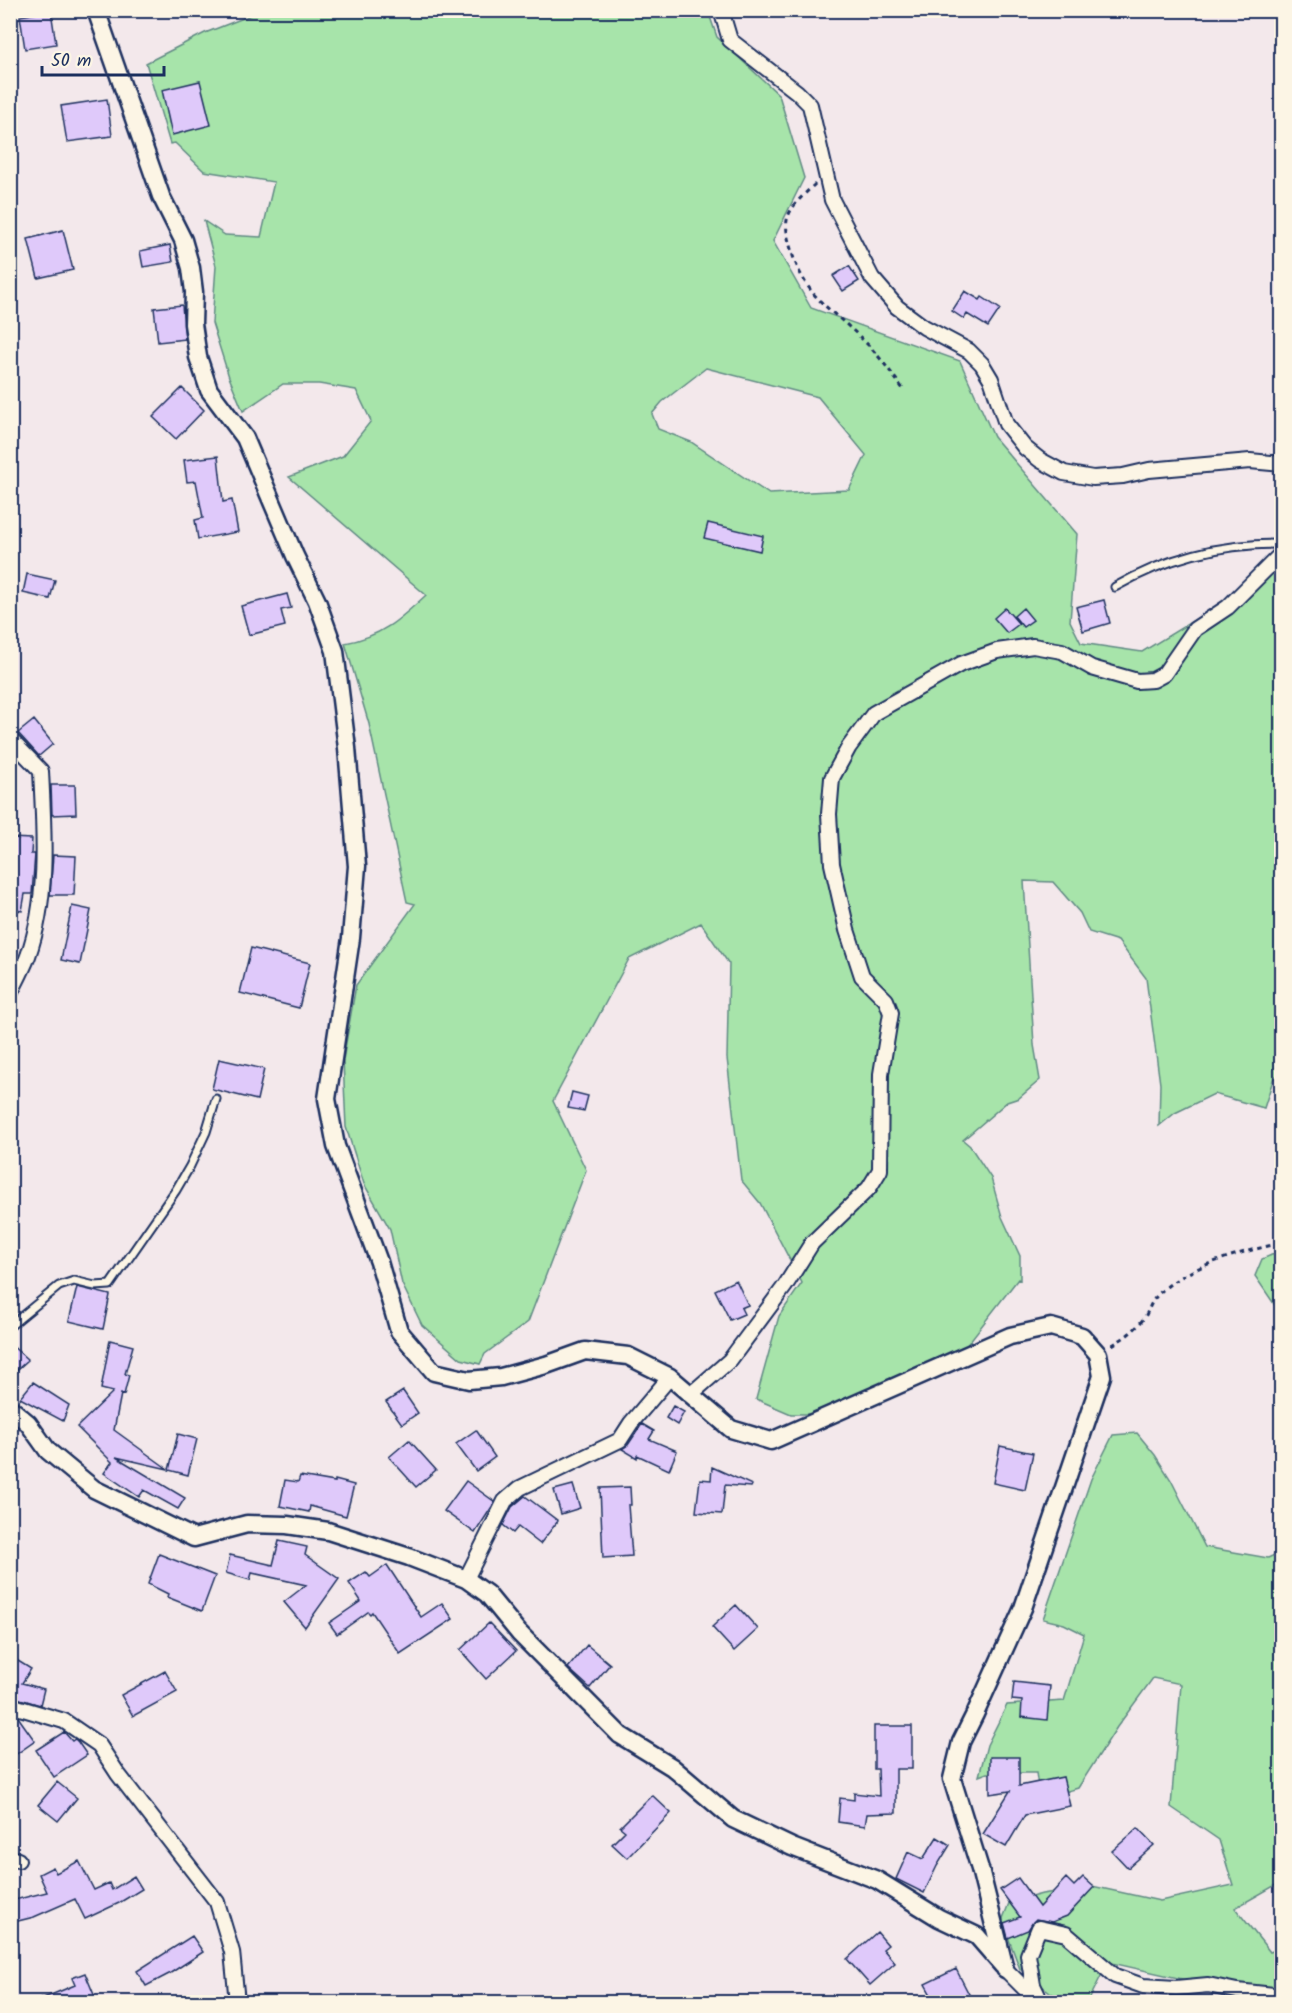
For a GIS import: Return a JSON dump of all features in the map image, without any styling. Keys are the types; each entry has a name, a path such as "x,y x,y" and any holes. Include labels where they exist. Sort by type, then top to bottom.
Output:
{"street":[{"path":"96,10 161,196 183,240 191,268 194,292 193,324 198,357 209,390 245,438 295,556 317,601 335,651 347,748 357,866 351,938 327,1099 336,1146 375,1252 399,1331 434,1372 469,1380 501,1377 546,1365 585,1351 628,1356 670,1377 731,1429 771,1441 1010,1336 1051,1327 1082,1336 1098,1354 1102,1376 1023,1608 960,1742 952,1779 980,1869 1005,1969"},
{"path":"721,10 730,40 797,92 810,105 832,200 872,278 897,307 924,327 969,351 982,364 991,380 1006,424 1025,448 1040,460 1064,473 1093,478 1250,460 1281,464"},
{"path":"690,1395 730,1359 785,1286 812,1243 869,1188 880,1170 881,1074 891,1013 886,1000 862,976 847,930 832,864 829,814 832,778 849,747 874,713 961,664 997,651 1033,646 1062,651 1092,668 1137,681 1153,680 1164,674 1195,629 1228,607 1281,553"},
{"path":"10,739 41,771 44,866 40,906 28,956 10,994"},
{"path":"466,1579 505,1501 520,1488 620,1440 631,1423 670,1377"},
{"path":"10,1408 28,1422 48,1451 94,1489 194,1538 247,1524 287,1525 328,1531 409,1557 466,1579 487,1594 519,1633 620,1735 672,1767 733,1819 792,1847 877,1880 939,1918 977,1936 1005,1969 1039,2002"},
{"path":"10,1705 64,1721 99,1744 118,1774 218,1902 232,1952 237,2002"},
{"path":"1039,2002 1033,1985 1028,1955 1039,1928 1066,1934 1115,1976 1143,1986 1176,1988 1208,1985 1281,1996"}],"lane":[{"path":"1115,587 1143,571 1191,554 1228,546 1281,544"},
{"path":"10,1326 59,1286 74,1281 95,1286 110,1285 190,1166 206,1132 216,1099"}],"path":[{"path":"825,175 792,208 787,220 788,242 800,274 825,308 861,338 883,361 903,389"},
{"path":"1098,1354 1131,1334 1155,1298 1175,1282 1205,1265 1241,1252 1281,1243"}],"green space":[{"path":"258,11 708,11 717,37 779,95 804,178 773,241 811,308 960,361 994,437 1077,534 1070,621 1081,643 1142,652 1281,567 1282,1073 1274,1077 1264,1108 1214,1094 1175,1113 1159,1126 1160,1084 1146,978 1118,941 1089,932 1080,913 1053,882 1024,881 1034,1045 1040,1080 1019,1098 1007,1102 963,1140 970,1146 991,1178 1002,1217 1020,1256 1020,1280 1018,1279 963,1350 818,1414 791,1414 756,1399 779,1316 802,1283 760,1203 741,1180 727,1058 729,964 701,923 629,959 553,1101 586,1170 528,1322 485,1354 480,1364 461,1359 422,1325 402,1284 390,1229 364,1184 346,1127 343,1060 356,985 415,904 407,902 369,724 345,643 380,632 426,595 289,477 343,456 371,421 356,390 319,384 283,384 243,411 229,377 212,323 216,266 204,221 225,235 261,237 274,182 204,171 175,143 170,144 146,63 205,33","holes":["706,368 818,397 866,455 849,490 769,494 691,442 658,429 652,414 662,402"]},
{"path":"1281,1251 1281,1314 1255,1276 1262,1259"},
{"path":"1137,1433 1171,1480 1205,1547 1268,1558 1281,1552 1281,1882 1235,1908 1270,1952 1281,1948 1281,2002 1108,1962 1088,2002 1063,2002 1020,1969 1002,1921 1009,1903 1042,1894 1092,1886 1160,1901 1233,1885 1219,1840 1171,1807 1181,1684 1153,1678 1117,1727 1078,1788 1040,1799 1036,1773 987,1773 979,1776 987,1745 1007,1705 1064,1701 1084,1634 1064,1624 1043,1619 1091,1479 1113,1435"}],"building":[{"path":"51,11 56,44 25,49 20,16"},
{"path":"200,81 211,125 172,135 162,90"},
{"path":"107,99 112,136 67,142 61,106"},
{"path":"63,230 73,270 38,278 28,239"},
{"path":"170,245 173,262 143,267 140,251"},
{"path":"849,266 859,281 843,291 833,276"},
{"path":"965,291 980,300 982,297 1000,309 988,327 967,314 964,319 952,311"},
{"path":"182,305 185,339 158,342 154,308"},
{"path":"182,388 204,410 176,439 153,417"},
{"path":"218,456 223,502 232,500 238,532 198,539 195,520 203,518 196,481 187,482 184,460"},
{"path":"708,523 763,536 760,551 704,538"},
{"path":"27,574 55,580 50,599 23,593"},
{"path":"287,594 291,608 281,610 285,626 249,635 241,606"},
{"path":"1104,600 1110,623 1083,631 1076,607"},
{"path":"1005,608 1019,624 1007,633 994,618"},
{"path":"1023,608 1033,620 1023,627 1014,616"},
{"path":"34,720 53,744 39,756 18,733"},
{"path":"51,785 75,785 76,814 52,815"},
{"path":"10,838 32,839 31,854 35,854 32,894 25,894 22,911 10,909"},
{"path":"53,855 76,856 74,895 50,895"},
{"path":"72,906 91,910 80,964 61,960"},
{"path":"251,948 310,963 299,1008 240,993"},
{"path":"219,1059 264,1069 257,1100 212,1089"},
{"path":"572,1092 588,1096 584,1111 568,1108"},
{"path":"736,1280 748,1305 741,1308 744,1314 730,1320 715,1290"},
{"path":"77,1287 110,1295 103,1329 69,1321"},
{"path":"110,1340 133,1346 125,1374 129,1375 124,1395 121,1394 114,1430 168,1469 116,1457 185,1498 178,1509 144,1490 139,1497 104,1473 112,1462 77,1427 113,1392 101,1389"},
{"path":"10,1344 28,1360 10,1376"},
{"path":"33,1382 69,1405 63,1421 20,1398"},
{"path":"403,1391 418,1413 402,1424 386,1402"},
{"path":"673,1406 684,1412 677,1425 666,1418"},
{"path":"642,1424 654,1431 649,1439 677,1451 669,1470 637,1455 637,1458 622,1449 628,1445"},
{"path":"476,1430 495,1457 476,1471 456,1444"},
{"path":"178,1434 197,1439 188,1475 169,1470"},
{"path":"409,1440 436,1470 416,1487 389,1457"},
{"path":"1000,1446 1033,1453 1025,1490 993,1483"},
{"path":"712,1467 752,1485 751,1487 725,1485 722,1514 696,1512 700,1479 711,1480"},
{"path":"300,1476 335,1482 335,1480 354,1485 346,1516 310,1506 309,1512 280,1506 285,1480 298,1482"},
{"path":"466,1481 495,1502 475,1533 444,1511"},
{"path":"573,1485 580,1508 561,1514 554,1490"},
{"path":"630,1487 631,1505 628,1505 632,1556 603,1558 600,1488"},
{"path":"525,1496 558,1521 540,1544 518,1527 513,1533 503,1525 512,1507"},
{"path":"279,1541 307,1547 305,1555 339,1579 305,1627 284,1602 306,1585 252,1573 250,1580 226,1573 230,1555 273,1565"},
{"path":"159,1554 215,1576 202,1611 167,1597 168,1594 148,1584"},
{"path":"387,1565 421,1617 442,1603 453,1619 400,1654 372,1612 370,1614 368,1612 337,1634 329,1623 361,1601 349,1583 366,1572 370,1577"},
{"path":"736,1605 758,1629 734,1651 712,1627"},
{"path":"489,1623 516,1651 486,1679 460,1650"},
{"path":"587,1645 610,1664 590,1688 568,1668"},
{"path":"10,1656 31,1669 22,1683 44,1689 40,1705 10,1696"},
{"path":"165,1671 177,1692 133,1716 121,1695"},
{"path":"1014,1682 1050,1686 1047,1720 1021,1717 1022,1701 1012,1700"},
{"path":"10,1715 18,1717 35,1741 15,1755 10,1748"},
{"path":"874,1726 912,1726 912,1769 896,1769 896,1813 867,1814 865,1826 838,1822 840,1798 854,1800 854,1793 879,1796 878,1769 874,1769"},
{"path":"64,1732 72,1741 75,1739 78,1742 87,1755 54,1777 36,1750"},
{"path":"990,1757 1019,1757 1019,1786 1063,1777 1070,1806 1025,1815 1006,1847 983,1834 1010,1791 990,1794"},
{"path":"57,1782 77,1798 58,1821 38,1805"},
{"path":"652,1795 671,1813 627,1858 612,1844 625,1831 620,1827"},
{"path":"1138,1828 1154,1845 1128,1868 1112,1851"},
{"path":"937,1837 950,1845 924,1893 896,1879 908,1852 923,1859"},
{"path":"79,1861 94,1890 109,1883 112,1890 134,1876 142,1889 85,1919 75,1899 34,1917 10,1923 10,1901 47,1892 39,1874 53,1867 56,1873"},
{"path":"1083,1877 1094,1887 1067,1916 1052,1922 1036,1919 1028,1930 1008,1938 1004,1923 1020,1917 1000,1890 1018,1878 1039,1907 1066,1878 1074,1886"},
{"path":"877,1932 888,1945 883,1949 895,1963 870,1985 847,1959"},
{"path":"192,1936 203,1952 146,1986 137,1971"},
{"path":"956,1969 973,2002 935,2002 925,1984"},
{"path":"85,1973 97,2002 34,2002 75,1985 72,1978"}]}
